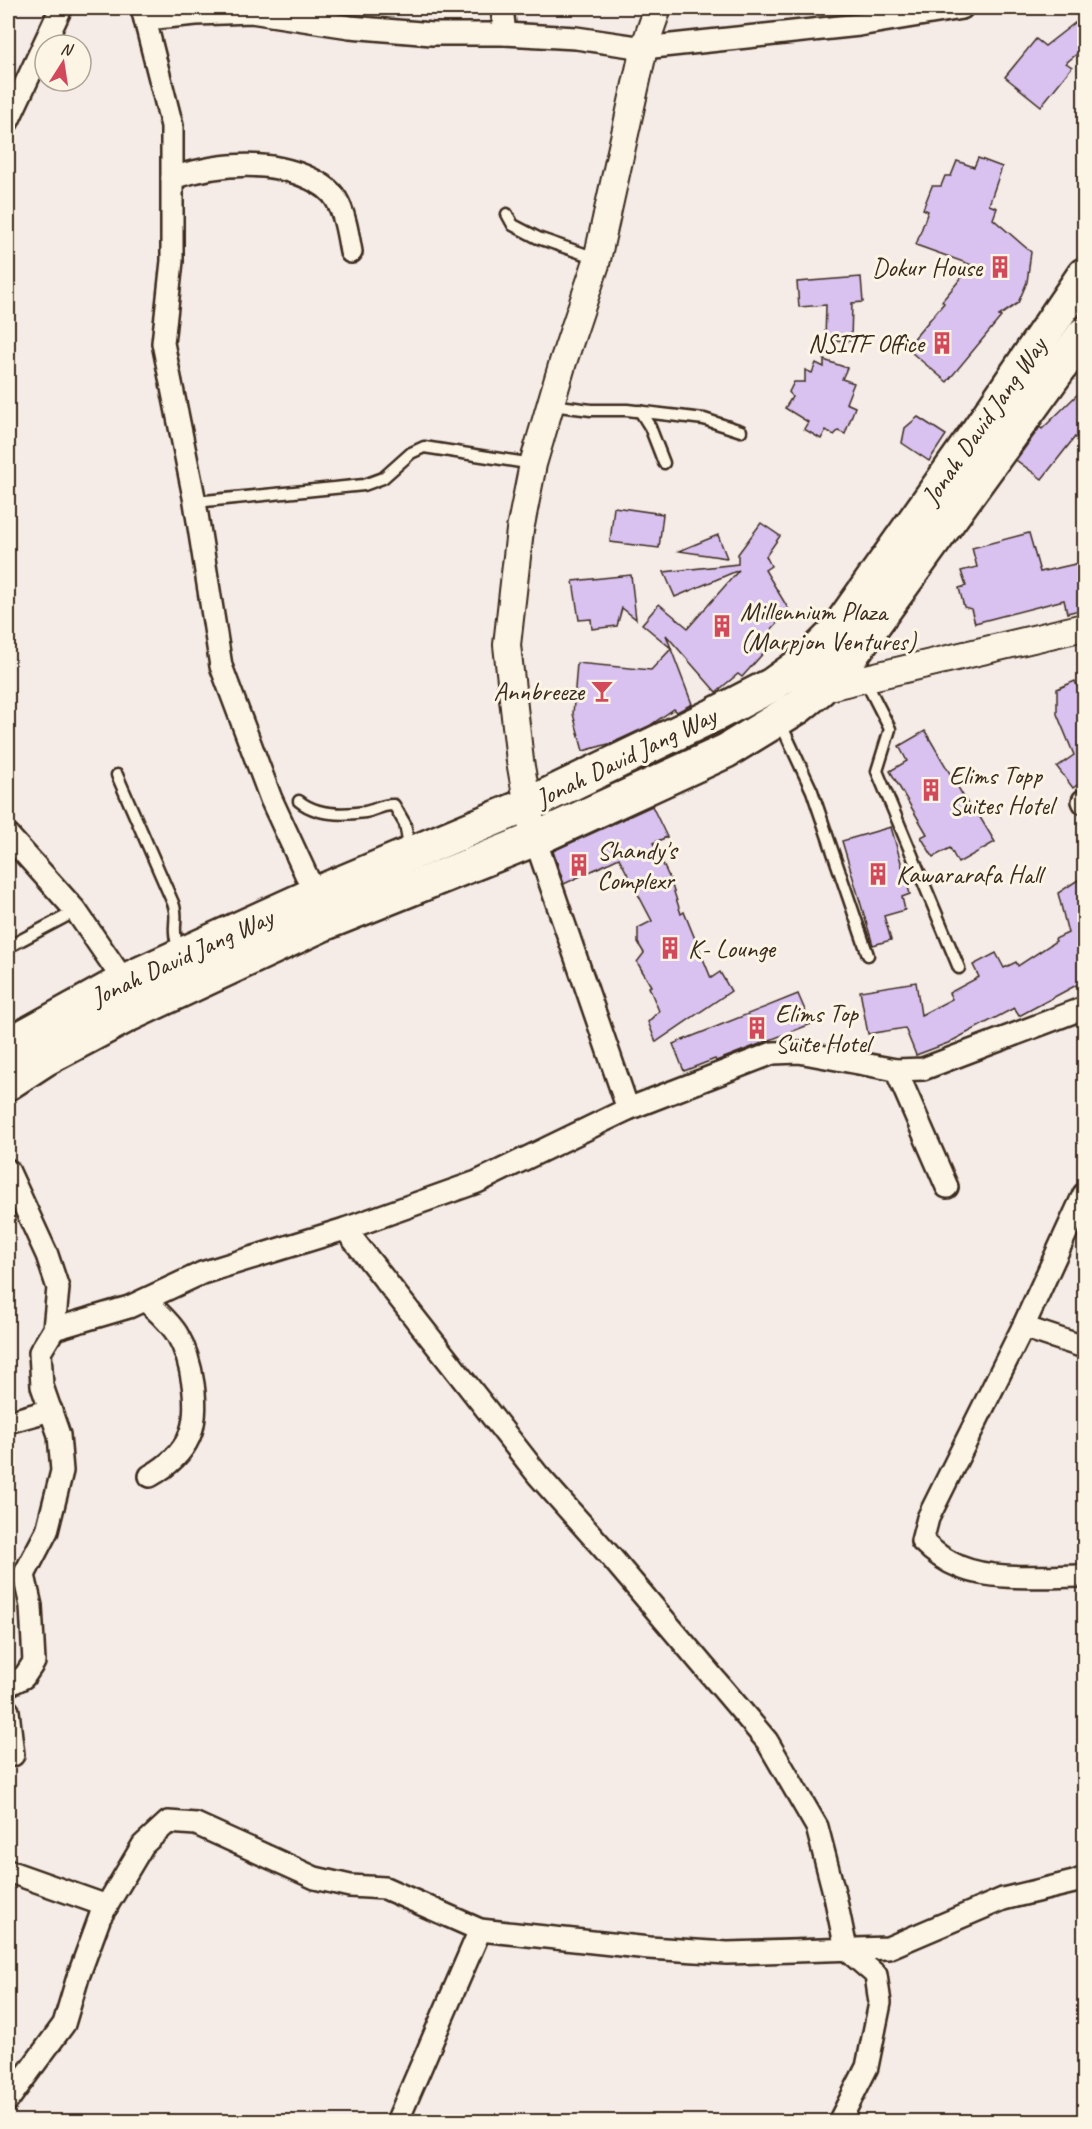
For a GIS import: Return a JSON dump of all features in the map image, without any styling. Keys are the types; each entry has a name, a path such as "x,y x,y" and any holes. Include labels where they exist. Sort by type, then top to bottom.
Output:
{"main road":[{"name":"Jonah David Jang Way","path":"8,1045 124,981 315,894 527,805 772,685 811,657 835,633 978,432 1084,275"},
{"path":"8,1083 45,1059 130,1014 323,924 536,839 726,751 798,707 820,689 850,657 1084,334"}],"street":[{"path":"8,121 61,8"},
{"path":"502,8 505,34"},
{"path":"628,1109 536,839 527,805 507,645 514,565 533,464 597,258 644,48 658,8"},
{"path":"315,894 271,799 221,666 195,502 163,343 172,261 172,126 144,13 251,12 350,27 432,34 505,34 576,38 644,48 859,25 962,8"},
{"path":"172,178 196,170 262,165 299,174 324,186 336,199 351,252"},
{"path":"820,689 1084,627"},
{"path":"8,835 76,911 124,981"},
{"path":"54,1329 129,1307 202,1273 345,1229 477,1182 628,1109 773,1053 799,1053 896,1070 923,1069 1084,1008"},
{"path":"896,1070 947,1187"},
{"path":"8,1170 47,1255 58,1288 54,1329 40,1352 42,1386 59,1435 62,1470 47,1531 16,1572 31,1606 34,1662 24,1677 8,1685"},
{"path":"1084,1194 1078,1227 1023,1327 928,1518 922,1541 937,1555 961,1568 998,1575 1084,1576"},
{"path":"345,1229 538,1475 618,1565 767,1741 817,1827 836,1896 846,1949 876,1975 880,2003 867,2067 839,2121"},
{"path":"145,1300 176,1332 185,1350 192,1380 195,1417 189,1437 179,1453 167,1466 150,1476"},
{"path":"1023,1327 1084,1347"},
{"path":"8,1422 51,1410"},
{"path":"8,1711 13,1755"},
{"path":"8,2100 64,2024 100,1917 143,1845 168,1822 196,1824 315,1878 350,1886 385,1888 480,1930 649,1948 727,1953 888,1948 1003,1899 1084,1878"},
{"path":"8,1871 107,1906"},
{"path":"397,2121 480,1930"}],"lane":[{"path":"507,214 513,225 538,238 597,258"},
{"path":"551,405 591,410 640,411 704,419 741,430"},
{"path":"640,411 654,435 664,463"},
{"path":"195,502 364,485 383,478 411,453 424,447 533,464"},
{"path":"864,678 890,729 877,771 959,968"},
{"path":"779,718 812,791 868,955"},
{"path":"117,775 177,914 175,939 182,955"},
{"path":"299,801 307,807 336,813 368,812 386,804 394,805 405,824 411,853"},
{"path":"8,947 76,911"}],"building":[{"path":"1076,22 1084,33 1084,48 1066,63 1072,67 1041,106 1005,77 1036,39 1045,46"},
{"path":"978,158 1002,167 989,205 997,208 993,219 1031,252 1027,282 1018,303 999,316 1001,317 947,382 906,348 972,265 916,245 928,211 923,209 932,186 941,186 945,176 951,176 957,161 974,167"},
{"path":"861,277 863,302 852,303 851,341 825,340 826,305 799,307 797,282"},
{"path":"824,360 847,368 842,379 854,383 846,403 855,407 845,434 838,431 834,435 826,430 821,439 804,429 808,422 785,408 792,397 789,392 794,382 805,382 805,370 812,373 816,363 824,367"},
{"path":"1084,388 1084,446 1075,437 1042,479 1016,460 1040,427 1042,429"},
{"path":"918,417 946,435 929,461 902,443 905,428"},
{"path":"614,507 663,514 659,548 610,542"},
{"path":"761,523 780,536 766,556 771,566 765,570 789,610 760,642 767,649 742,677 738,674 716,692 666,635 671,648 642,624 659,604 688,628 739,570 675,597 664,572 738,564 738,554"},
{"path":"1029,533 1040,572 1084,562 1084,609 1067,613 1064,600 975,623 971,609 964,607 959,588 966,586 961,571 977,567 972,548"},
{"path":"718,535 727,558 679,551"},
{"path":"631,575 636,619 622,608 617,626 592,629 591,619 579,620 573,581"},
{"path":"671,649 692,704 677,712 674,709 649,726 612,743 583,751 573,714 577,663 651,670"},
{"path":"1075,681 1078,688 1084,686 1084,780 1073,788 1057,767 1074,755 1057,714 1057,689"},
{"name":"Elims Topp Suites Hotel","path":"925,731 972,811 975,809 995,842 958,863 950,848 933,857 921,837 927,834 890,771 907,761 899,746"},
{"path":"652,806 667,837 653,843 670,879 681,914 684,912 711,978 720,972 731,991 656,1042 648,1022 659,1011 649,987 651,986 637,962 644,953 638,943 638,928 652,921 619,858 564,884 553,851"},
{"name":"Kawararafa Hall","path":"891,827 910,894 902,897 905,910 884,916 891,940 873,945 842,841"},
{"path":"1084,876 1084,981 1019,1016 1014,1008 948,1043 916,1055 905,1028 868,1034 860,991 916,982 921,1015 952,999 949,993 979,977 973,965 996,953 1004,968 1016,962 1018,966 1056,941 1055,939 1068,933 1058,893"},
{"name":"Elims Top Suite Hotel","path":"798,994 811,1024 684,1071 673,1044"}],"place":[{"name":"Dokur House","path":"1000,267"},
{"name":"NSITF Office","path":"942,343"},
{"name":"Millennium Plaza (Marpjon Ventures)","path":"722,626"},
{"name":"Annbreeze","path":"602,691"},
{"name":"Elims Topp Suites Hotel","path":"931,790"},
{"name":"Shandy's Complexr","path":"579,865"},
{"name":"Kawararafa Hall","path":"878,874"},
{"name":"K- Lounge","path":"670,948"},
{"name":"Elims Top Suite Hotel","path":"757,1028"}]}
